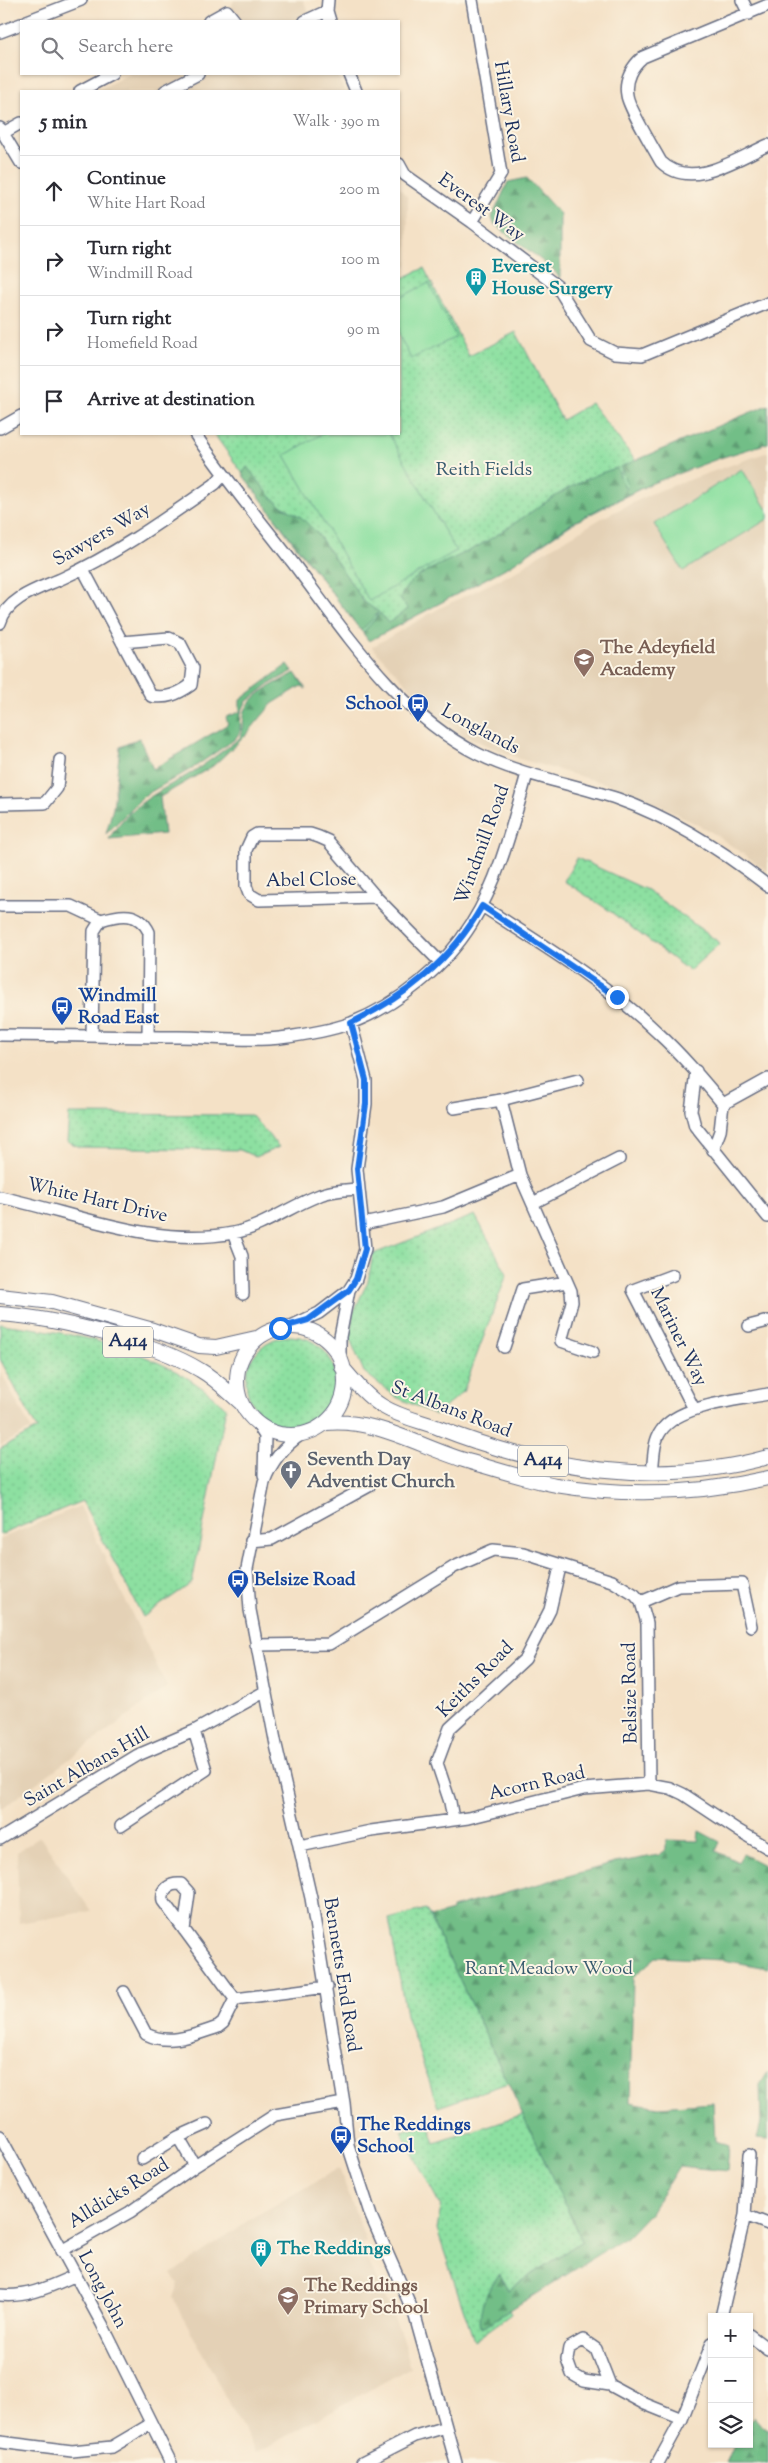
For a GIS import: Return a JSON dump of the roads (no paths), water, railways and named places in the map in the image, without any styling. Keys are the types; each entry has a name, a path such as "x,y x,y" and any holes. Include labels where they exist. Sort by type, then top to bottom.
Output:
{"main road":[{"name":"A414","path":"0,1291 52,1302 153,1330 199,1346 216,1347 256,1338"},
{"name":"A414","path":"0,1296 52,1302"},
{"name":"A414","path":"0,1314 56,1322 168,1355 202,1371 242,1404"},
{"path":"291,1326 304,1328 324,1339 333,1349 344,1376 343,1394 338,1407 326,1423 302,1434 278,1434 258,1425 242,1404 237,1381 238,1368 246,1351 256,1338 269,1331 291,1326"},
{"name":"St Albans Road","path":"341,1365 368,1396 396,1414 473,1442 561,1464 589,1469 652,1472 715,1467 768,1457"},
{"name":"St Albans Road","path":"326,1423 345,1421 366,1425 459,1458 523,1478 587,1489 655,1493 689,1491 724,1488 768,1478"}],"street":[{"path":"30,20 81,0"},
{"name":"Hillary Road","path":"472,0 501,174 472,222"},
{"path":"742,0 749,14"},
{"path":"768,5 643,57 634,64 628,77 627,96 661,162 670,171 683,175 703,173 768,145"},
{"path":"307,20 328,11"},
{"path":"211,20 227,12 233,20"},
{"path":"0,32 20,24"},
{"path":"82,90 110,75"},
{"path":"167,90 196,75"},
{"path":"349,75 356,90"},
{"path":"20,123 2,130 20,160"},
{"name":"Everest Way","path":"402,176 472,222 556,286 591,341 615,353 642,355 768,303"},
{"path":"0,428 20,417"},
{"name":"Longlands","path":"196,435 223,475 345,632 421,718 448,737 479,754 527,774 620,800 660,818 712,846 768,886"},
{"name":"Sawyers Way","path":"0,623 2,617 16,600 82,569 140,537 215,484 223,475"},
{"path":"82,569 151,696 163,698 182,691 191,685 193,668 180,643 169,638 122,642"},
{"path":"0,804 45,803 57,788 60,760"},
{"name":"Windmill Road","path":"0,1034 279,1038 351,1023 403,994 440,962 472,924 482,906 509,838 527,774"},
{"name":"Abel Close","path":"376,897 258,900 253,898 246,886 246,850 248,842 257,834 310,834 328,841 376,897 440,962"},
{"path":"1,906 71,906 102,920"},
{"path":"482,906 617,997 658,1032 696,1071 723,1104 720,1131 713,1150"},
{"path":"92,1035 94,931 102,920 116,916 132,916 144,922 149,932 148,1037"},
{"path":"291,1326 314,1316 349,1290 356,1279 365,1249 357,1169 366,1104 366,1080 351,1023"},
{"path":"696,1071 691,1112 695,1126 768,1217"},
{"path":"723,1104 768,1079"},
{"path":"454,1108 501,1100 578,1080"},
{"path":"501,1100 520,1175 567,1282 572,1302 562,1340 593,1352"},
{"path":"533,1203 619,1159"},
{"path":"363,1224 443,1207 520,1175"},
{"name":"White Hart Drive","path":"0,1197 160,1235 186,1236 233,1233 266,1222 321,1194 358,1188"},
{"path":"233,1233 242,1256 243,1294"},
{"name":"Mariner Way","path":"673,1275 633,1290 694,1409"},
{"path":"504,1347 523,1289 567,1282"},
{"path":"341,1365 340,1337 349,1290"},
{"path":"749,1326 768,1321"},
{"path":"652,1472 659,1432 669,1421 694,1409 768,1394"},
{"name":"Bennetts End Road","path":"258,1425 265,1436 264,1482"},
{"name":"Bennetts End Road","path":"302,1434 280,1454 268,1471 251,1541 247,1569 256,1644 276,1745 300,1846 327,1987 348,2145 352,2162 371,2216 415,2316 456,2463"},
{"path":"251,1541 272,1538 369,1486"},
{"path":"256,1644 329,1644 454,1567 493,1550 523,1553 612,1581 641,1602 678,1586 742,1584 752,1626"},
{"name":"Keiths Road","path":"454,1819 437,1763 450,1728 525,1659 550,1610 560,1566"},
{"name":"Belsize Road","path":"641,1602 647,1624 649,1784"},
{"name":"Saint Albans Hill","path":"0,1839 138,1755 194,1731 266,1691"},
{"path":"121,1826 206,1770 194,1731"},
{"name":"Acorn Road","path":"300,1846 371,1831 468,1818 584,1789 649,1784 670,1788 682,1794 738,1831 768,1848"},
{"path":"184,1930 235,1999"},
{"path":"235,1999 327,1987"},
{"path":"124,1992 146,2034 165,2040 175,2040 218,2027 223,2023 235,1999"},
{"name":"Alldicks Road","path":"61,2251 130,2212 195,2166 275,2116 344,2104"},
{"name":"Alldicks Road","path":"142,2159 178,2136 207,2124"},
{"name":"Long John","path":"0,2136 74,2276 102,2324 172,2463"},
{"name":"Alldicks Road","path":"178,2136 195,2166"},
{"path":"722,2313 746,2215 749,2155"},
{"path":"746,2215 768,2224"},
{"path":"0,2295 9,2296 40,2291 74,2276"},
{"path":"753,2337 768,2350"},
{"path":"658,2463 682,2419 708,2353"},
{"path":"610,2385 645,2404 682,2419"},
{"path":"0,2442 72,2451 112,2446 151,2424"},
{"path":"362,2463 415,2436 446,2427"}],"place":[{"name":"Everest House Surgery","path":"476,297"},
{"name":"The Adeyfield Academy","path":"584,678"},
{"name":"School","path":"418,723"},
{"name":"Windmill Road East","path":"62,1026"},
{"name":"Seventh Day Adventist Church","path":"291,1490"},
{"name":"Belsize Road","path":"238,1599"},
{"name":"The Reddings School","path":"341,2155"},
{"name":"The Reddings","path":"261,2268"},
{"name":"The Reddings Primary School","path":"288,2316"}],"park label":[{"name":"Reith Fields","path":"484,470"},
{"name":"Rant Meadow Wood","path":"549,1969"}]}
